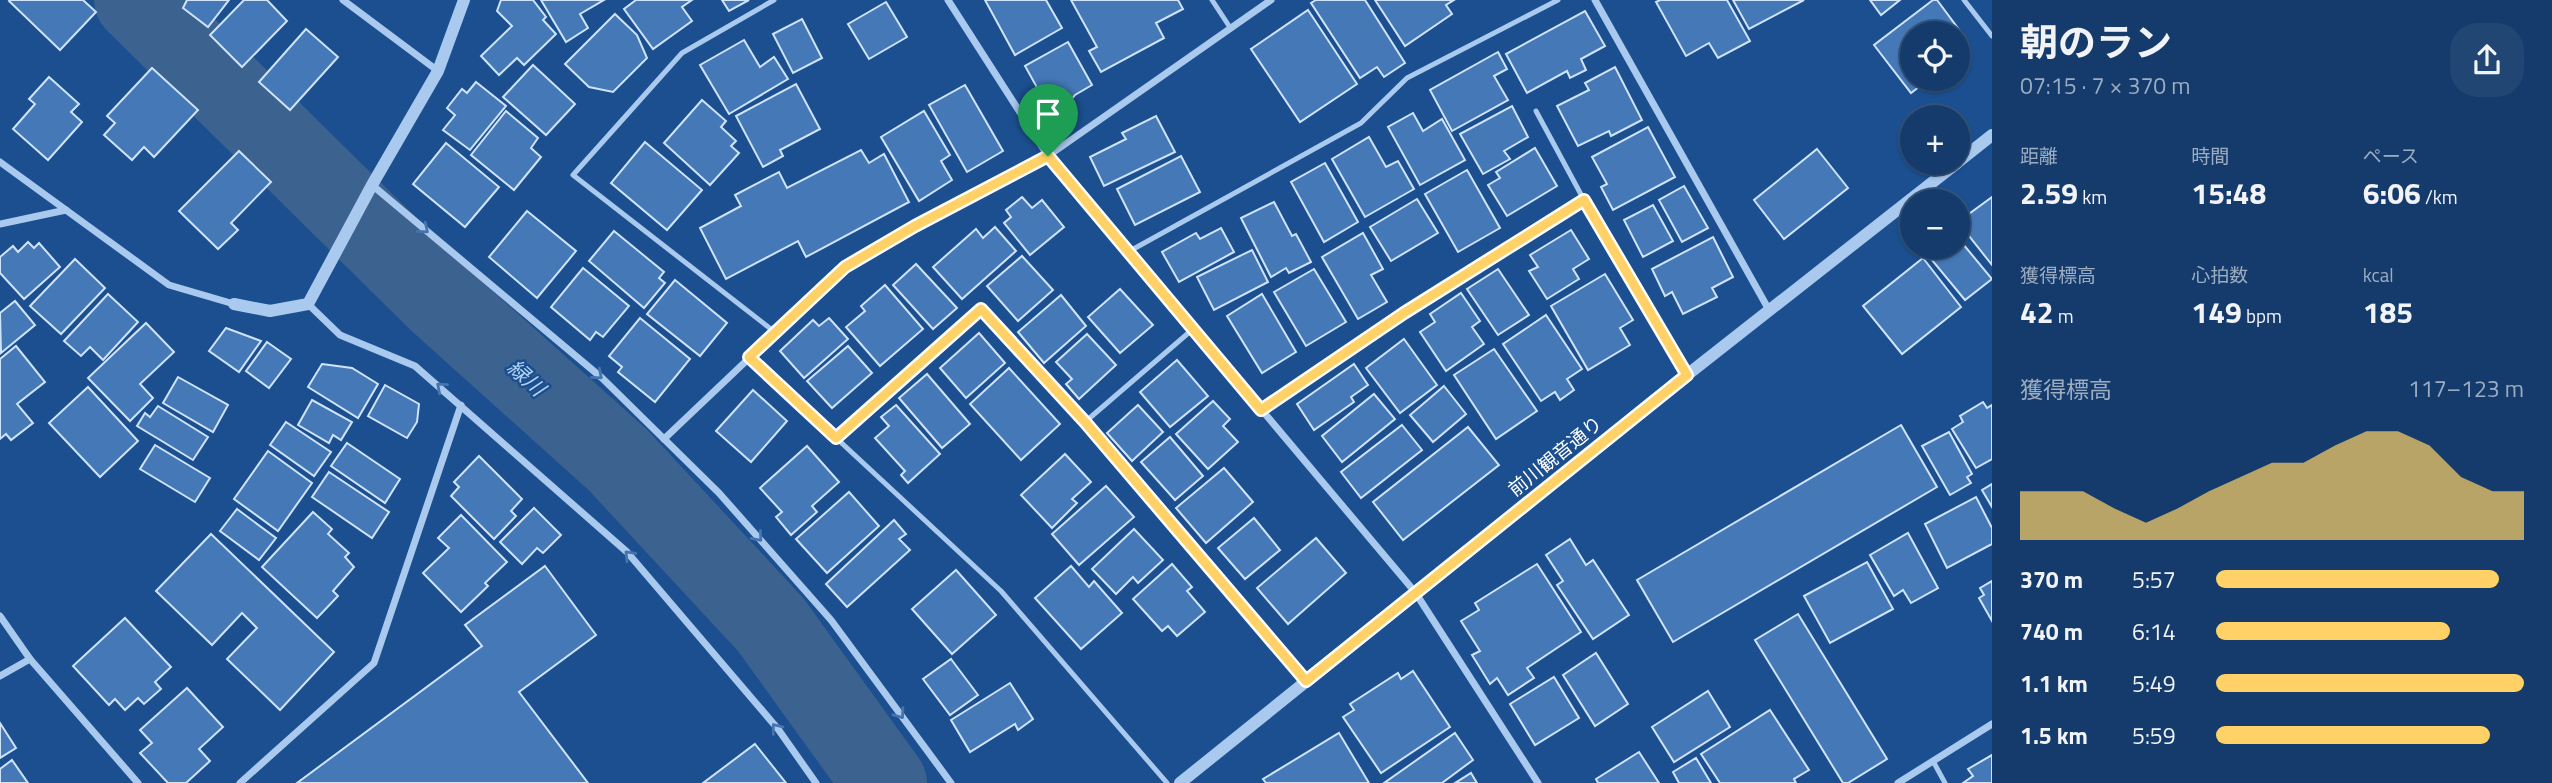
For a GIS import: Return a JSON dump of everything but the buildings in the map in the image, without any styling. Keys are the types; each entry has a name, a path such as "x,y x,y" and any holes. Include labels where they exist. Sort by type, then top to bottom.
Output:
{"street":[{"path":"343,0 438,71"},
{"path":"308,304 372,184 438,71 464,0"},
{"path":"948,0 1048,156 1415,592 1538,783"},
{"path":"664,439 845,267 915,226 1048,156 1271,0"},
{"path":"1595,0 1769,310"},
{"name":"前川観音通り","path":"1970,152 1992,135"},
{"path":"0,162 169,285 234,304 270,311 308,304"},
{"name":"前川観音通り","path":"1180,783 1415,592 1941,175"},
{"path":"372,184 602,378 719,493 831,620 951,783"},
{"path":"0,224 66,210"},
{"path":"308,304 340,335 415,366 627,552 778,729 816,783"},
{"path":"240,783 374,663 461,405"},
{"path":"0,616 30,659 138,783"},
{"path":"0,676 30,659"},
{"path":"1898,783 1992,724"}],"lane":[{"path":"774,0 682,53 573,175 776,332"},
{"path":"1212,0 1231,29"},
{"path":"1128,252 1361,123 1407,78 1558,0"},
{"path":"1964,0 1992,36"},
{"path":"1536,111 1584,200 1687,375"},
{"path":"1261,410 1404,313 1584,200"},
{"path":"836,438 981,309 1085,422 1306,681"},
{"path":"1085,422 1193,329"},
{"path":"749,357 1001,591 1167,783"},
{"path":"1933,761 1945,783"}],"waterway":[{"name":"緑川","path":"136,0 440,300 618,460 771,625 885,783"}],"route":[{"path":"1048,156 1261,410 1404,313 1584,200 1687,375 1306,681 1085,422 981,309 836,438 749,357 845,267 915,226 1048,156"}]}
